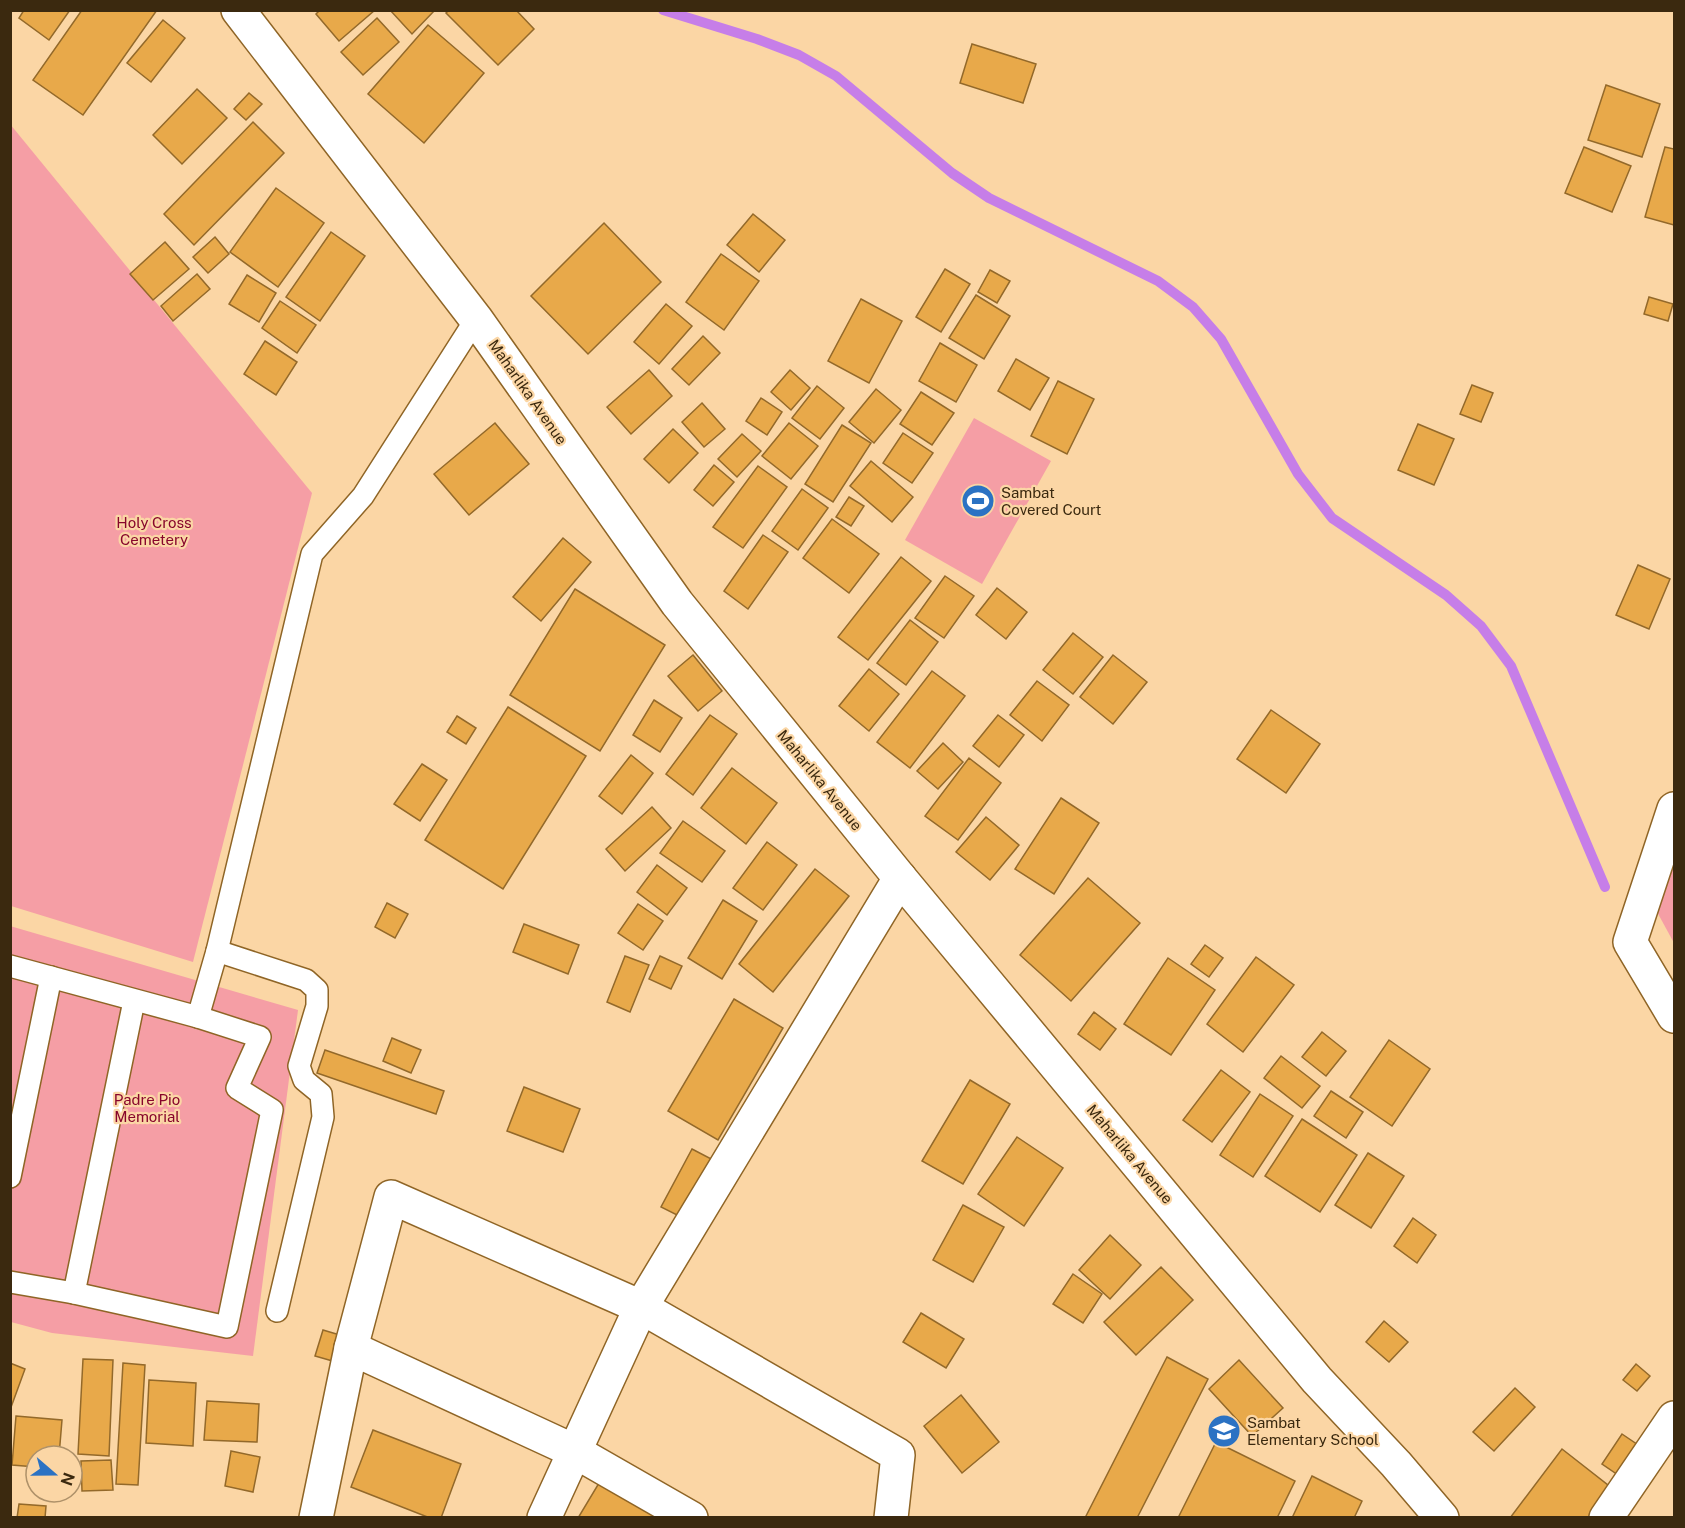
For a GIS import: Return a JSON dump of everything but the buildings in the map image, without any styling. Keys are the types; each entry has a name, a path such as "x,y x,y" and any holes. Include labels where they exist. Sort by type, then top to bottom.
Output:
{"street":[{"name":"Maharlika Avenue","path":"238,10 476,319 677,603 900,878 1317,1380 1396,1464 1442,1518"},
{"path":"1674,809 1630,942 1674,1016"},
{"path":"544,1518 641,1307 900,878"},
{"path":"323,1515 351,1348 391,1197 641,1307 898,1455 891,1518"},
{"path":"351,1348 574,1451 691,1518"},
{"path":"1606,1518 1674,1418"}],"lane":[{"path":"198,1017 217,951 312,554 363,496 476,319"},
{"path":"217,951 306,980 317,990 317,1006 299,1066 304,1080 321,1094 322,1117 277,1311"},
{"path":"10,966 260,1036 237,1088 272,1110 227,1327 74,1293 10,1282"},
{"path":"10,1177 51,977"},
{"path":"74,1293 134,1001"}],"green space":[{"name":"Holy Cross Cemetery","path":"10,124 312,493 193,962 11,906"},
{"name":"Sambat Covered Court","path":"974,418 1051,461 982,584 905,540"},
{"path":"1674,854 1674,943 1656,910"},
{"name":"Padre Pio Memorial","path":"10,926 298,1010 253,1356 52,1333 11,1322"}],"waterway":[{"path":"663,10 757,39 799,55 836,76 952,173 989,198 1158,281 1193,307 1221,339 1298,474 1332,518 1446,595 1481,626 1511,666 1605,887"}],"place":[{"name":"Sambat Covered Court","path":"978,501"},
{"name":"Sambat Elementary School","path":"1224,1431"}]}
